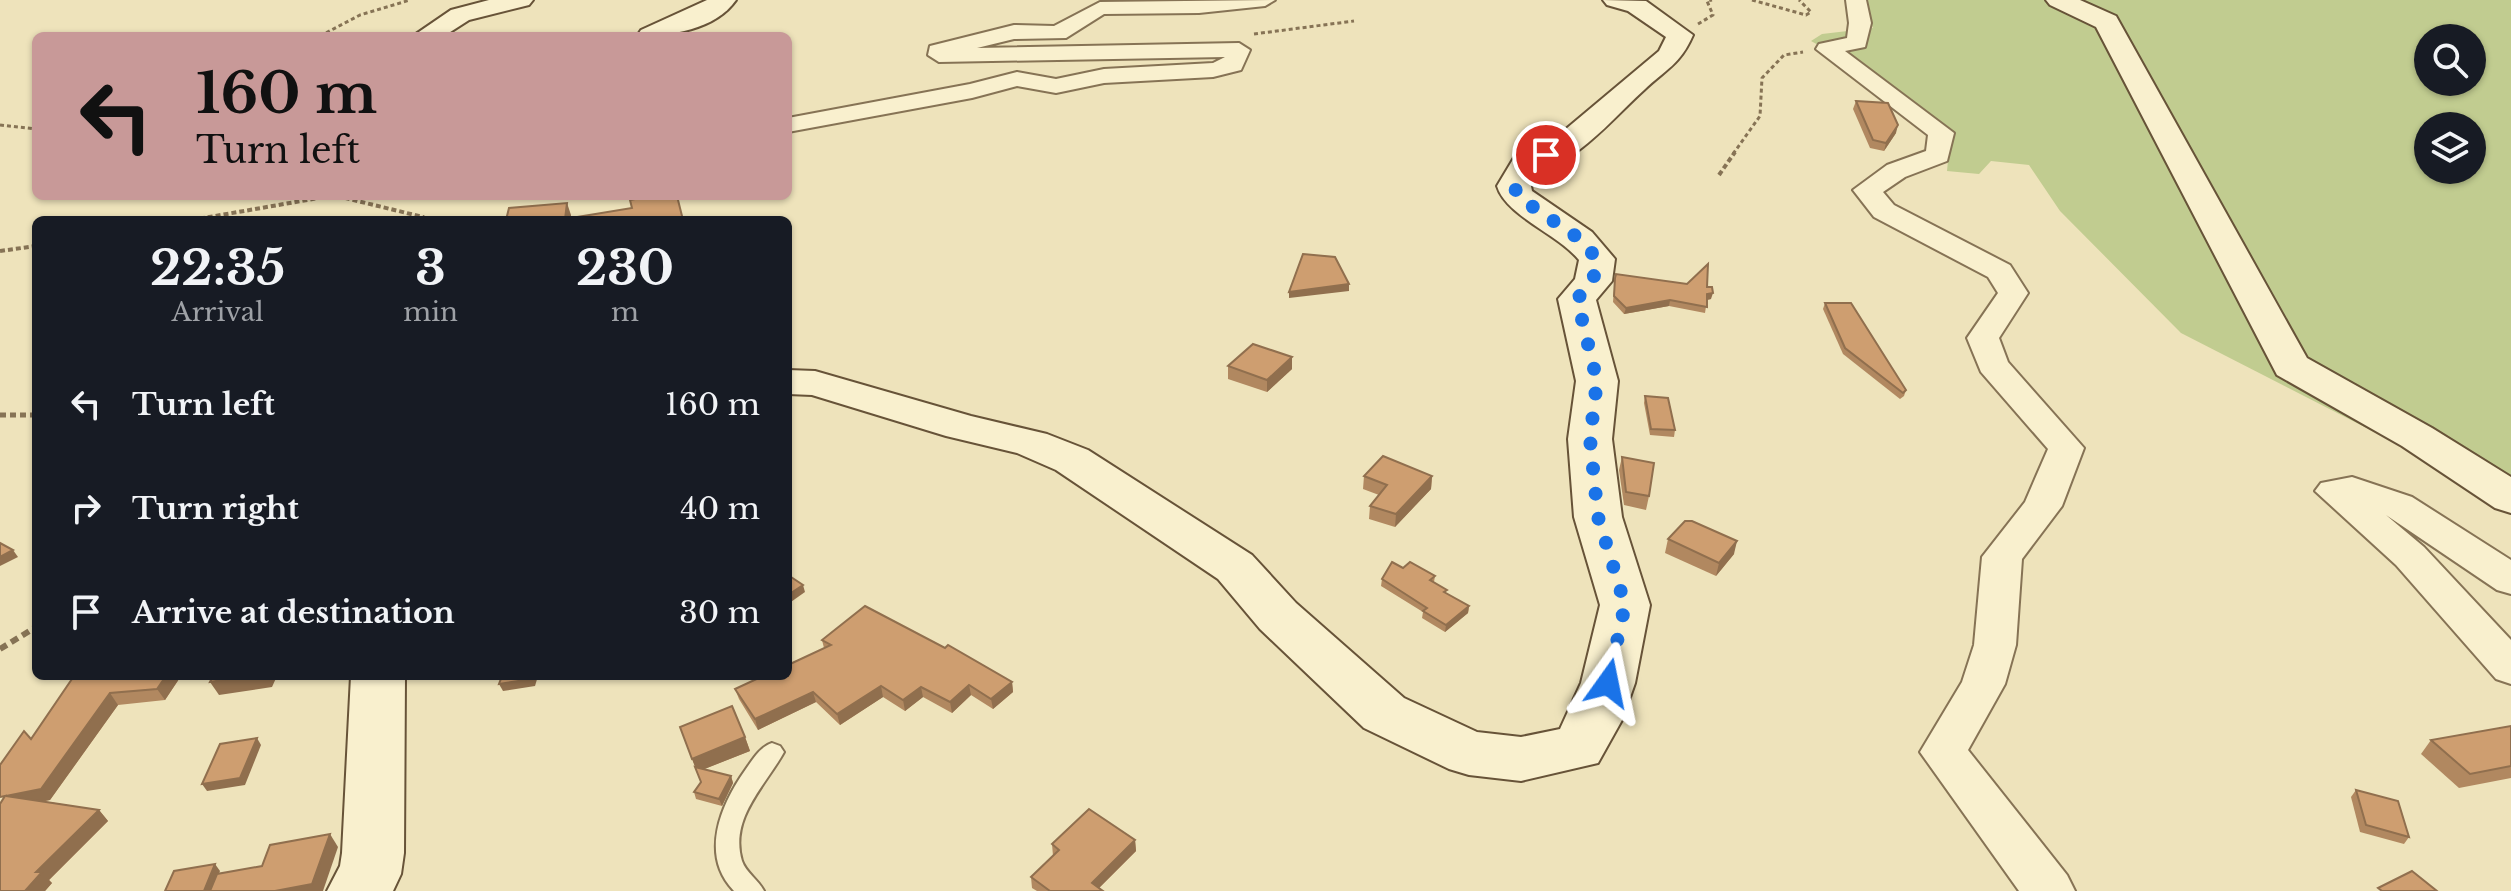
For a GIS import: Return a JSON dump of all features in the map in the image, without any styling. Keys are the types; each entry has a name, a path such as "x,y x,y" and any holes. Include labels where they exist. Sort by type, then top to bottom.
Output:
{"main road":[{"path":"432,32 460,15 520,0"},
{"path":"660,32 705,13 723,0"},
{"path":"792,382 815,383 961,427 1031,443 1072,460 1235,567 1278,616 1384,713 1469,753 1521,759 1578,747 1594,720 1608,683 1625,605 1598,517 1590,439 1597,381 1577,299 1593,281 1597,259 1580,239 1517,196 1514,186 1526,163 1565,146 1609,110 1634,83 1671,55 1680,35 1659,18 1616,0"},
{"path":"2059,0 2107,22 2291,366 2417,437 2511,498"},
{"path":"358,891 370,874 373,853 378,680"}],"street":[{"path":"792,124 972,91 1017,79 1056,86 1078,79 1213,70 1233,65 1239,50 965,55 939,55 938,51 1014,32 1058,33 1100,8 1199,7 1265,0"},
{"path":"1827,49 1857,42 1860,23 1856,0"},
{"path":"1827,49 1941,133 1938,155 1896,171 1867,190 1884,211 1999,271 2013,293 1983,338 1993,365 2066,448 2043,506 2002,557 1995,645 1983,684 1943,752 2049,891"},
{"path":"2417,437 2511,514"},
{"path":"2511,580 2383,496 2348,486 2334,491 2410,556 2511,668"}],"lane":[{"path":"751,891 727,856 730,820 755,771 772,752"}],"path":[{"path":"328,32 360,15 410,0"},
{"path":"1680,35 1713,15 1707,1 1712,0"},
{"path":"1752,0 1806,15 1811,12 1799,0"},
{"path":"1719,175 1760,116 1762,78 1784,55 1827,49"},
{"path":"0,125 32,129"},
{"path":"215,216 307,200"},
{"path":"356,200 420,216"},
{"path":"0,251 32,247"},
{"path":"0,415 32,415"},
{"path":"0,649 32,629"}],"green space":[{"path":"1860,0 2511,0 2511,502 2181,333 2060,211 2029,165 1991,161 1979,174 1947,171 1951,129 1876,77 1811,41 1822,34 1873,28"}],"building":[{"path":"1856,101 1888,103 1898,125 1886,143 1873,140"},
{"path":"630,200 678,200 682,216 583,216 632,208"},
{"path":"567,203 565,216 507,216 509,208"},
{"path":"1303,254 1335,257 1349,284 1289,292"},
{"path":"1708,264 1707,287 1712,287 1713,293 1707,294 1707,307 1670,300 1626,308 1614,296 1616,274 1687,284"},
{"path":"1825,303 1851,303 1906,390 1903,393 1845,348"},
{"path":"1253,344 1292,357 1267,380 1228,366"},
{"path":"1645,396 1668,398 1675,430 1651,429"},
{"path":"1383,456 1432,476 1396,514 1370,506 1387,485 1364,476"},
{"path":"1622,457 1654,463 1649,496 1626,492"},
{"path":"1685,521 1692,521 1737,541 1719,563 1668,539"},
{"path":"0,543 13,550 0,557"},
{"path":"1392,562 1403,568 1410,562 1435,576 1430,580 1469,606 1446,625 1423,611 1427,608 1382,579"},
{"path":"792,578 803,585 792,592"},
{"path":"865,606 945,648 948,645 1012,682 991,699 969,685 950,702 921,687 903,700 881,686 837,714 813,692 755,719 735,689 754,680 792,680 792,663 831,645 822,640"},
{"path":"71,680 163,680 157,689 110,693 41,789 6,796 99,810 36,872 42,872 25,891 0,891 0,804 5,796 0,797 0,765 24,731 31,739"},
{"path":"500,680 525,680 499,684"},
{"path":"732,706 745,737 692,759 680,727"},
{"path":"2511,726 2511,766 2470,774 2431,740"},
{"path":"257,738 240,778 202,784 220,744"},
{"path":"695,767 731,776 719,799 694,792 701,782"},
{"path":"2356,790 2398,801 2409,837 2366,825"},
{"path":"1089,809 1135,840 1092,883 1103,891 1050,891 1031,877 1059,850 1052,844"},
{"path":"330,834 312,884 275,891 210,891 217,874 262,866 270,845"},
{"path":"215,864 204,891 165,891 174,871"},
{"path":"2412,871 2437,891 2382,891 2378,888"}],"route":[{"path":"1546,155 1526,163 1514,186 1517,196 1580,239 1597,259 1593,281 1577,299 1589,335 1597,381 1590,439 1598,517 1625,605 1608,683"}]}
